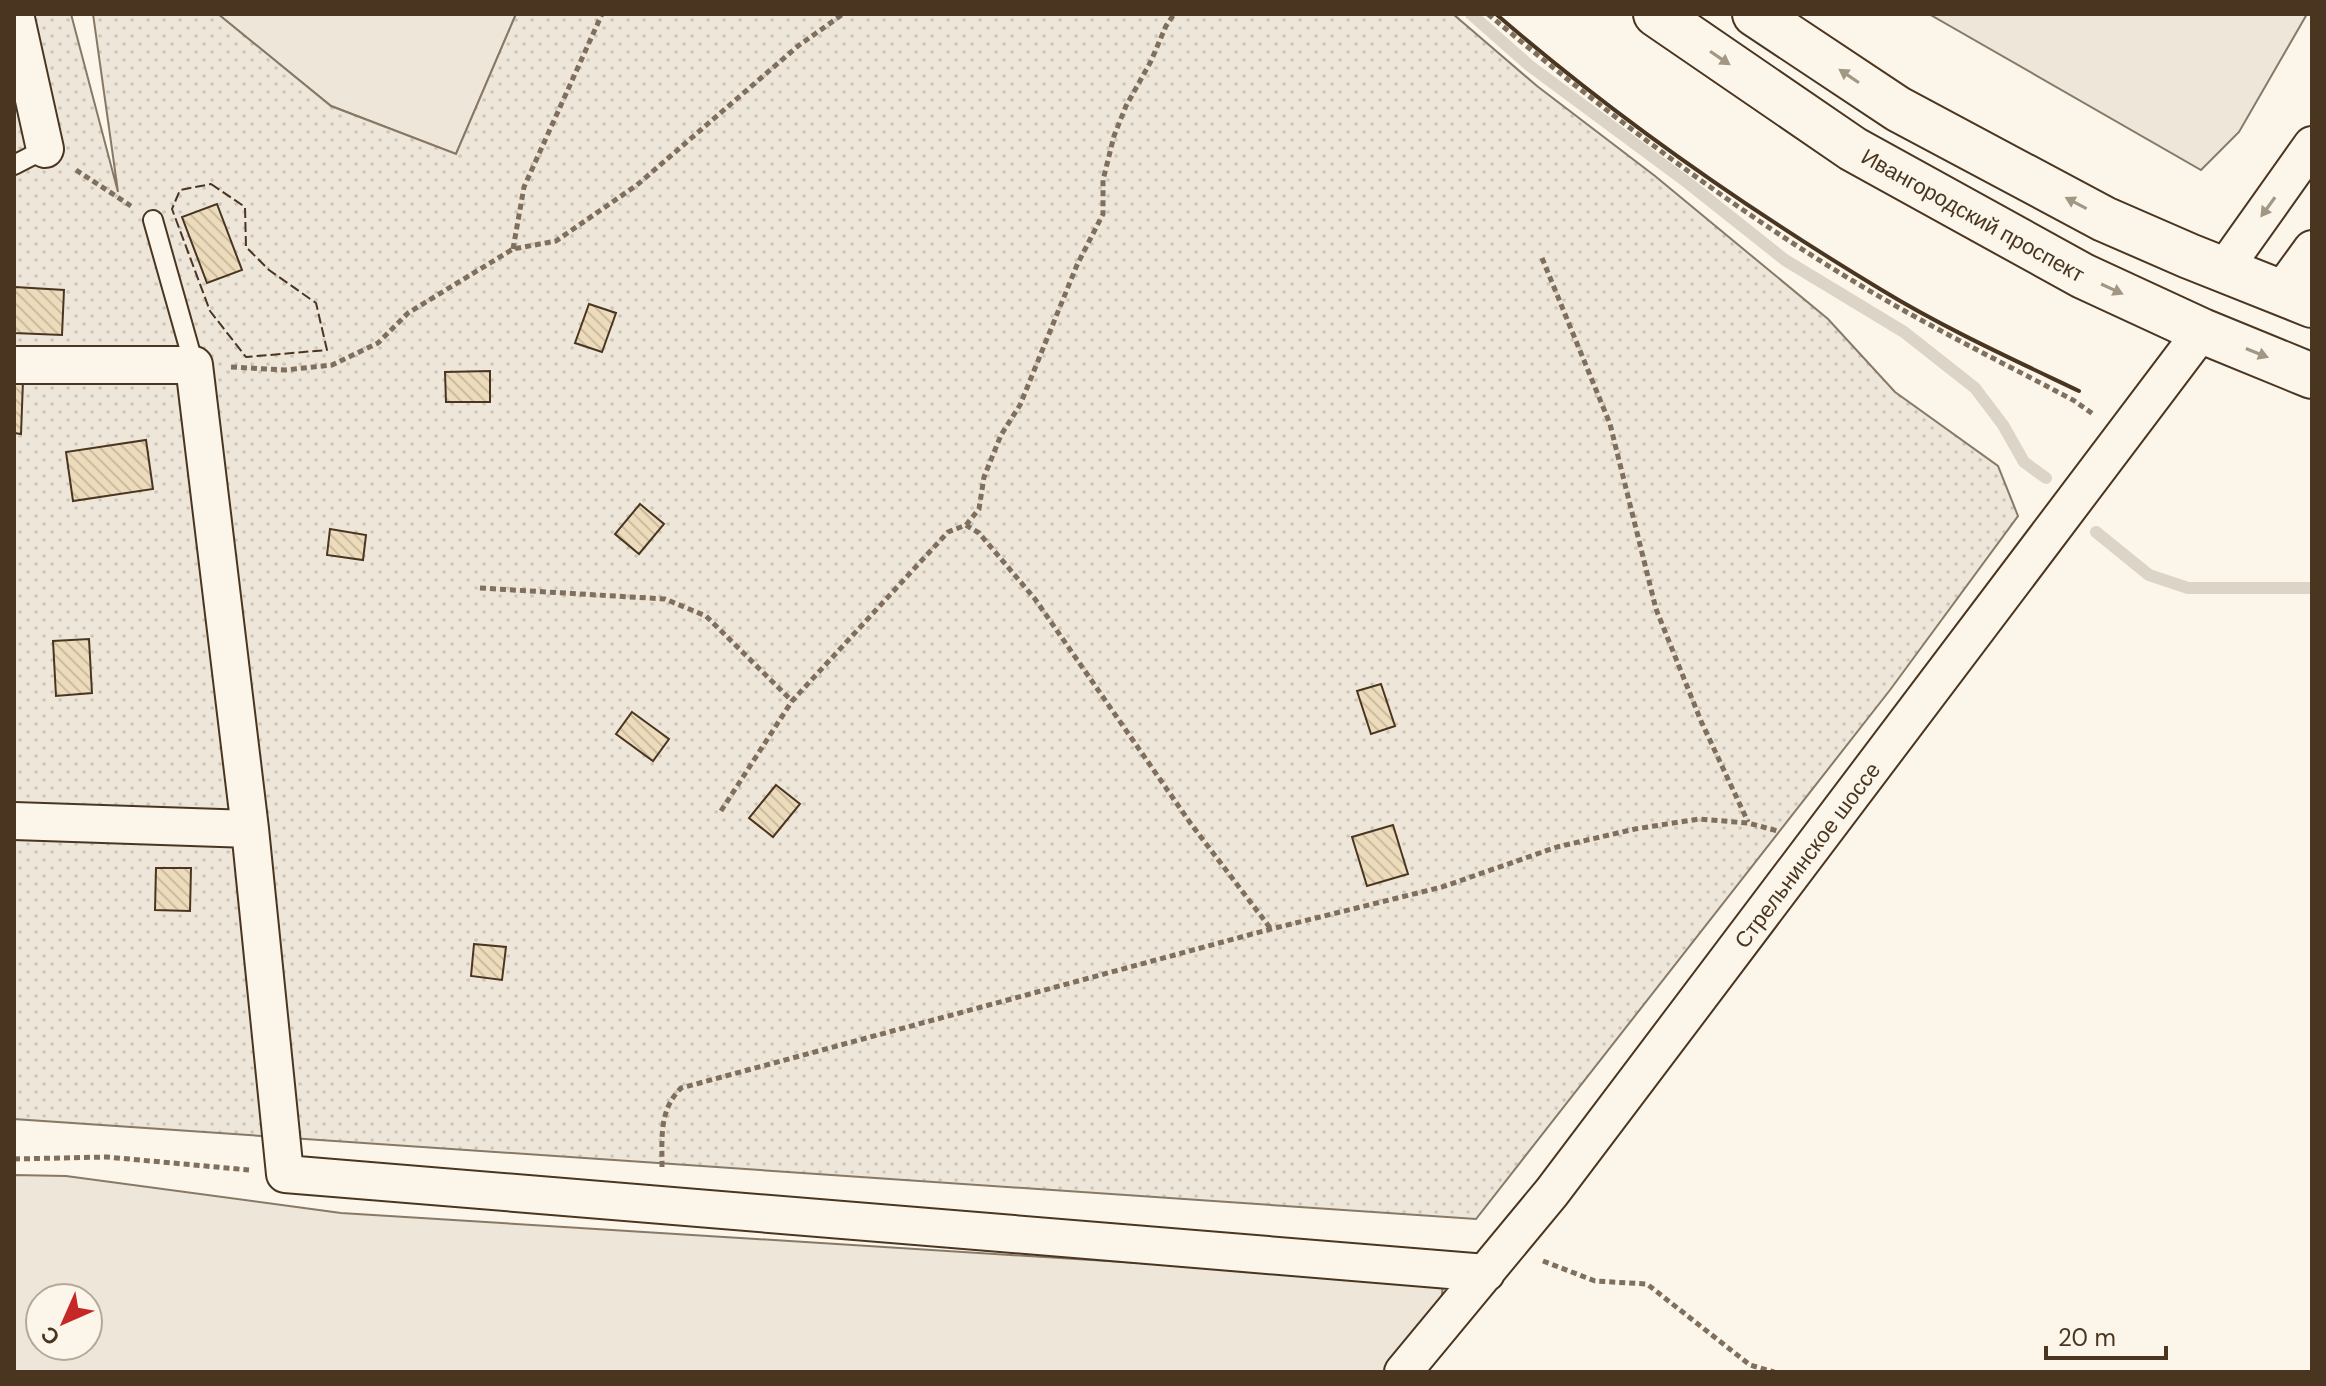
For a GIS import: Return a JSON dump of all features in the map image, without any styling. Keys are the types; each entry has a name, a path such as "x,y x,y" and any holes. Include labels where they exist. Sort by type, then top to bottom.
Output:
{"highway":[{"name":"Ивангородский проспект","path":"1656,14 1853,149 2083,276 2202,331 2312,376"},
{"path":"1755,14 1898,109 2104,219 2296,299"},
{"name":"Стрельнинское шоссе","path":"2202,331 2224,269"},
{"name":"Стрельнинское шоссе","path":"2202,331 2296,299"}],"street":[{"path":"15,14 29,157"},
{"name":"Стрельнинское шоссе","path":"2224,269 2312,145"},
{"name":"Стрельнинское шоссе","path":"2296,299 2312,249"},
{"name":"Стрельнинское шоссе","path":"1403,1372 1571,1168 2202,331"},
{"path":"14,365 194,365 250,829 285,1174 650,1204 1496,1260"},
{"path":"14,821 250,829"}],"lane":[{"path":"153,220 194,365"}],"path":[{"path":"513,249 524,187 602,14"},
{"path":"194,365 285,370 332,365 378,343 408,313 513,249 556,241 637,185 755,82 843,14"},
{"path":"721,811 792,701 948,532 966,525 979,509 984,477 1001,435 1020,405 1077,265 1103,214 1103,180 1114,136 1126,106 1174,14"},
{"path":"1488,14 1708,185 1875,294 2073,400 2123,434"},
{"path":"29,157 153,220"},
{"path":"1542,258 1610,424 1656,609 1701,721 1748,823"},
{"path":"966,525 979,533 1035,599 1191,824 1271,929"},
{"path":"480,588 665,599 706,616 792,701"},
{"path":"650,1204 658,1198 662,1184 662,1119 672,1097 681,1088 1271,929 1442,887 1557,847 1635,829 1699,819 1748,823 1818,841"},
{"path":"14,1159 107,1157 285,1174"},
{"path":"1496,1260 1595,1281 1647,1284 1750,1365 1774,1372"}],"shaded area":[{"path":"14,14 71,14 118,192 93,14 218,14 331,106 456,154 516,14 1453,14 1537,86 1655,176 1828,319 1895,392 1998,466 2018,516 1890,690 1476,1219 14,1119"},
{"path":"218,14 516,14 456,154 331,106"},
{"path":"1929,14 2307,14 2239,132 2201,170"},
{"path":"14,1175 66,1176 341,1213 1443,1282 1441,1307 1388,1372 14,1372"}],"building":[{"path":"217,204 242,270 207,283 182,217"},
{"path":"15,287 64,290 62,335 14,333"},
{"path":"589,304 616,313 602,352 575,343"},
{"path":"490,371 490,402 446,402 445,372"},
{"path":"14,380 23,381 21,434 14,433"},
{"path":"146,440 153,489 73,501 66,452"},
{"path":"640,504 664,524 639,554 615,534"},
{"path":"330,529 366,535 363,560 327,555"},
{"path":"89,639 92,693 56,696 53,641"},
{"path":"1381,684 1395,726 1371,734 1357,691"},
{"path":"632,712 669,739 653,761 616,734"},
{"path":"776,785 800,804 773,837 749,818"},
{"path":"1393,825 1408,874 1367,886 1352,837"},
{"path":"156,868 191,868 190,911 155,910"},
{"path":"474,944 506,947 502,980 471,976"}],"waterway":[{"path":"1471,14 1530,66 1688,183 1785,260 1904,332 1975,388 2003,425 2024,462 2046,478"},
{"path":"2096,532 2149,575 2188,588 2312,588"}],"fence":[{"path":"211,184 245,207 246,247 269,270 316,303 327,350 246,357 210,311 172,209 180,190 211,184"}],"wall":[{"path":"1496,14 1634,125 1780,226 1929,317 2079,391"}]}
